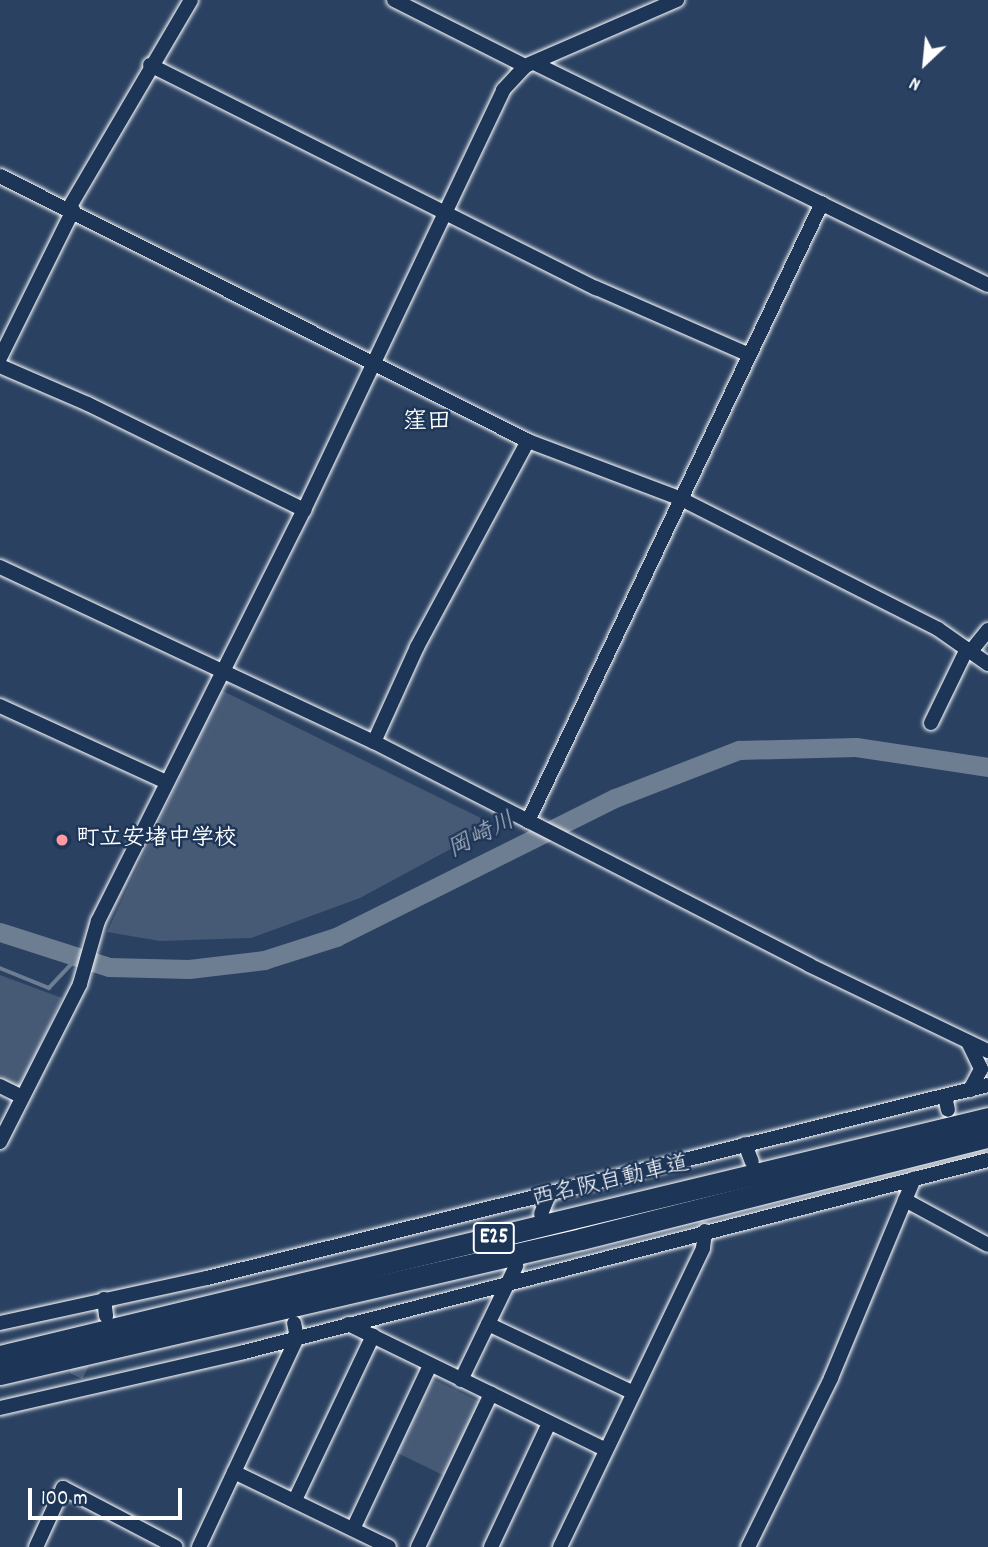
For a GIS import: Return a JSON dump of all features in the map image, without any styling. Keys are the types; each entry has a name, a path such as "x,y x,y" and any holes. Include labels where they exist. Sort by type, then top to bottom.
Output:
{"highway":[{"name":"西名阪自動車道","path":"0,1356 988,1118"},
{"name":"西名阪自動車道","path":"0,1374 581,1239 988,1137"}],"street":[{"path":"0,358 71,209 150,65 191,0"},
{"path":"394,0 822,203 988,285"},
{"path":"0,1142 82,978 98,921 304,510 503,90 529,65 677,0"},
{"path":"150,65 596,288 749,355"},
{"path":"0,176 71,209 528,441 679,498 893,605 988,664"},
{"path":"527,821 822,203"},
{"path":"0,366 88,404 304,510"},
{"path":"374,742 416,647 528,441"},
{"path":"0,567 374,742 988,1051"},
{"path":"932,723 969,650 988,629"},
{"path":"0,706 166,782"},
{"path":"968,1042 981,1069 970,1090"},
{"path":"0,1323 549,1194 745,1144 946,1103 970,1090 988,1085"},
{"path":"0,1086 23,1097"},
{"path":"745,1144 752,1162"},
{"path":"0,1408 78,1382 297,1338 505,1286 705,1231 725,1219 988,1160"},
{"path":"748,1547 824,1392 905,1200 921,1173"},
{"path":"541,1214 549,1194"},
{"path":"905,1200 988,1245"},
{"path":"560,1547 703,1248 705,1231"},
{"path":"311,1251 317,1270"},
{"path":"461,1380 516,1266"},
{"path":"104,1299 106,1316"},
{"path":"199,1547 297,1338 293,1323"},
{"path":"348,1324 606,1450"},
{"path":"488,1324 634,1393"},
{"path":"295,1500 373,1336"},
{"path":"353,1529 430,1365"},
{"path":"418,1547 491,1394"},
{"path":"491,1547 549,1423"},
{"path":"234,1472 389,1547"},
{"path":"36,1547 63,1488 176,1547"}],"shaded area":[{"path":"221,690 495,825 360,898 251,938 160,941 107,932"},
{"path":"0,975 62,998 21,1086 15,1087 0,1079"},
{"path":"433,1379 481,1402 445,1476 397,1453"}],"waterway":[{"name":"岡崎川","path":"0,932 109,967 189,969 264,960 336,937 615,798 739,750 856,747 988,767"},
{"path":"0,968 49,988 76,959"}],"tunnel":[{"path":"76,1376 89,1349"}],"place":[{"name":"町立安堵中学校","path":"62,840"}],"district":[{"name":"窪田","path":"427,424"}]}
